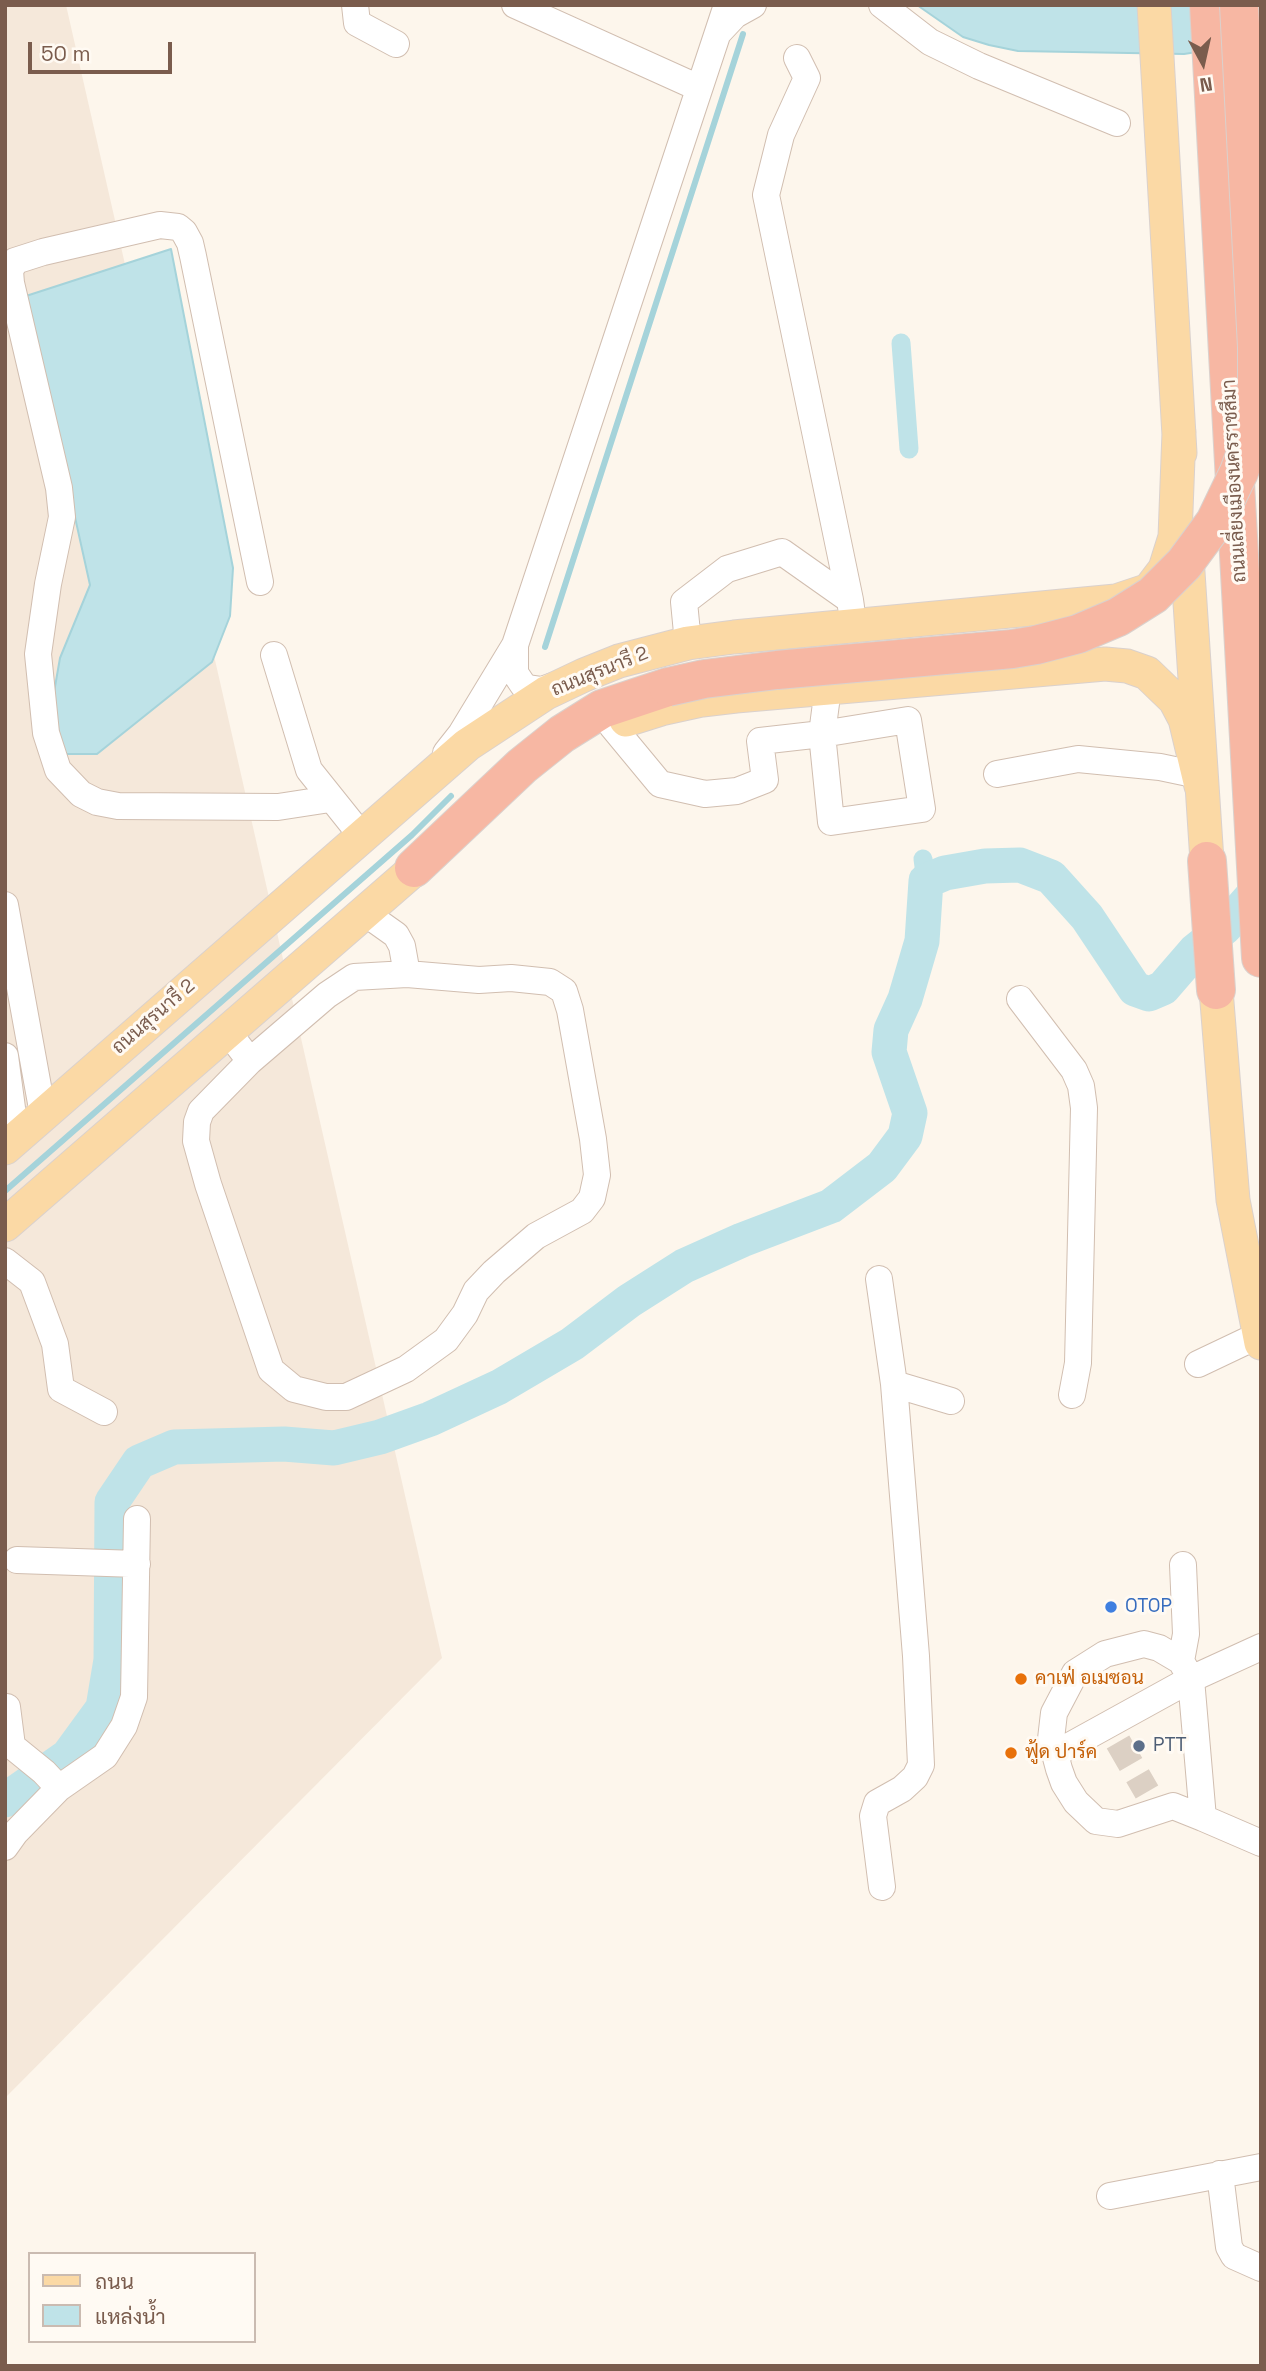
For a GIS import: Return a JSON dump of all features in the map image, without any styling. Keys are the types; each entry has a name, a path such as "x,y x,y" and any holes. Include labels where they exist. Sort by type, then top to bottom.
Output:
{"highway":[{"name":"ถนนเลี่ยงเมืองนครราชสีมา","path":"1209,5 1261,958"},
{"path":"414,868 522,766 562,734 602,709 668,687 704,679 1037,645 1078,634 1118,617 1153,595 1184,564 1215,522 1239,472 1248,447 1257,384 1239,5"},
{"path":"1207,861 1216,990"}],"main road":[{"path":"1154,5 1207,861"},
{"name":"ถนนสุรนารี 2","path":"11,1143 467,745 546,693 584,674 629,658 688,643 851,613 922,619 1116,601 1149,590 1165,569 1175,537 1179,432"},
{"path":"922,619 968,624 975,628 983,641 981,657 970,668 928,679"},
{"path":"5,1225 414,868 531,772 591,735 611,726 661,709 702,700 1105,664 1127,666 1147,673 1175,700 1185,719 1200,781"},
{"path":"1216,990 1233,1199 1260,1339"}],"street":[{"path":"355,5 357,23 396,44"},
{"path":"515,5 699,88"},
{"path":"420,784 461,734 515,645 727,5"},
{"path":"719,32 735,15 753,5"},
{"path":"882,5 930,42 979,66 1117,123"},
{"path":"797,58 807,78 781,135 766,195 851,613"},
{"path":"260,582 194,256 184,232 178,227 160,225 15,261 10,271 11,283 59,488 62,517 48,584 38,654 46,733 58,770 81,794 97,802 118,806 278,807 330,799"},
{"path":"688,643 684,602 727,569 782,552 851,613"},
{"path":"515,645 515,673 518,680 528,688 542,690 584,674"},
{"path":"274,655 309,770 361,835"},
{"path":"611,726 660,784 705,794 737,791 765,780 760,741 822,734 908,720 922,809 831,822 822,734 828,688"},
{"path":"997,774 1078,759 1160,767 1200,781"},
{"path":"5,905 43,1114"},
{"path":"365,913 396,935 402,946 407,974"},
{"path":"407,974 550,982 564,991 570,1010 593,1139 597,1175 592,1198 582,1211 565,1223 536,1236 494,1272 476,1292 465,1314 446,1340 406,1369 346,1397 326,1397 294,1389 271,1370 196,1141 197,1122 201,1111 250,1061 343,983 354,977 407,974"},
{"path":"1020,999 1074,1070 1081,1086 1084,1108 1078,1363 1072,1395"},
{"path":"228,1032 250,1061"},
{"path":"5,1056 11,1143"},
{"path":"5,1261 32,1282 55,1344 61,1388 104,1412"},
{"path":"879,1279 894,1384 921,1765 909,1783 877,1803 873,1816 882,1887"},
{"path":"1198,1364 1260,1339"},
{"path":"894,1384 951,1401"},
{"path":"5,1847 59,1788 105,1756 124,1726 134,1697 129,1562 137,1519"},
{"path":"17,1560 129,1562"},
{"path":"1183,1565 1186,1670 1203,1818"},
{"path":"1186,1670 1159,1648 1144,1644 1105,1654 1075,1673 1054,1713 1051,1739 1064,1783 1076,1802 1096,1821 1118,1824 1152,1801 1173,1806 1261,1843"},
{"path":"1055,1754 1112,1734 1186,1670 1261,1647"},
{"path":"7,1707 12,1746 59,1788"},
{"path":"1110,2196 1261,2167"},
{"path":"1220,2174 1229,2246 1234,2256 1261,2268"}],"shaded area":[{"path":"5,5 66,5 442,1658 5,2098"}],"water":[{"path":"917,5 1261,5 1261,42 1184,54 1018,51 963,37"},
{"path":"171,249 233,568 230,616 212,662 97,754 62,754 49,721 60,658 90,585 26,296"}],"waterway":[{"path":"545,647 743,34"},
{"path":"901,343 909,449"},
{"path":"5,1191 412,835 451,796"},
{"path":"923,859 926,881"},
{"path":"5,1800 68,1756 103,1708 111,1660 112,1502 139,1462 174,1447 284,1444 334,1448 380,1437 430,1419 499,1387 572,1344 629,1301 684,1266 742,1240 831,1206 882,1167 905,1136 910,1113 889,1052 891,1030 905,999 922,941 926,881 945,873 985,866 1020,865 1051,877 1087,917 1135,989 1149,994 1163,988 1195,951 1225,927 1261,886"}],"tunnel":[{"path":"1118,1742 1147,1792"}],"place":[{"name":"OTOP","path":"1111,1607"},
{"name":"คาเฟ่ อเมซอน","path":"1021,1679"},
{"name":"PTT","path":"1139,1746"},
{"name":"ฟู้ด ปาร์ค","path":"1011,1753"}]}
